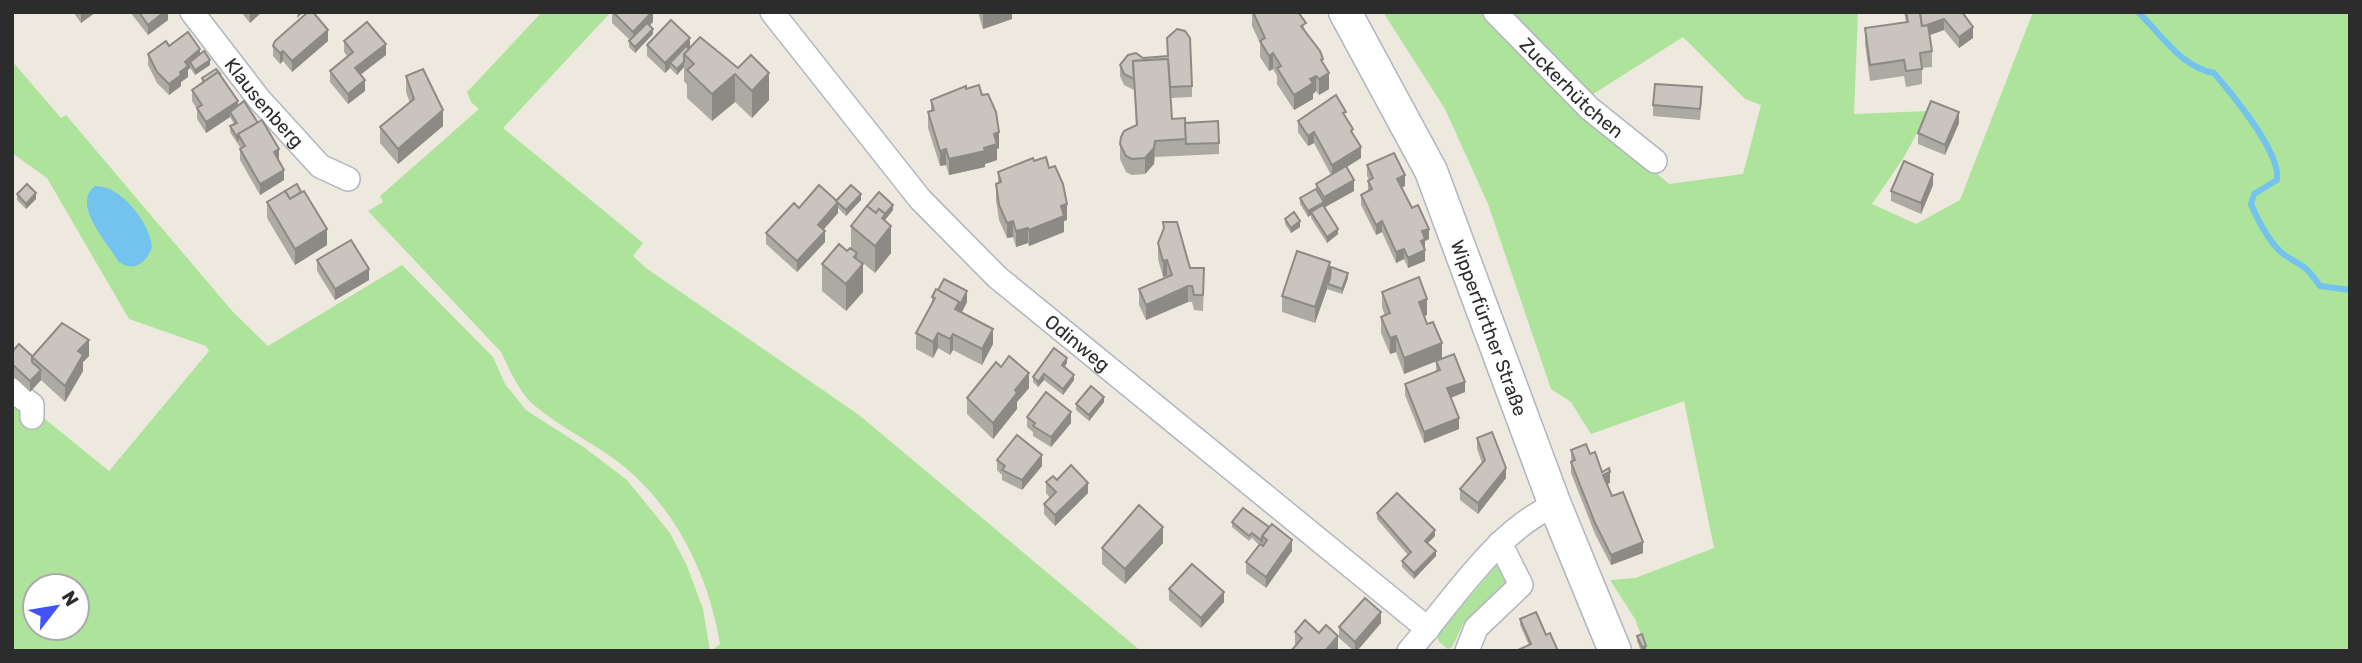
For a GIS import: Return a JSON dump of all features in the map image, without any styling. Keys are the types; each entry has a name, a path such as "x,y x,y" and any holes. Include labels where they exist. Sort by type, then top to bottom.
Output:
{"main road":[{"name":"Wipperfürther Straße","path":"1345,12 1431,171 1555,505 1615,651"}],"street":[{"name":"Klausenberg","path":"192,12 259,99 320,166 348,179"},
{"name":"Odinweg","path":"772,12 920,199 997,277 1428,629"},
{"name":"Zuckerhütchen","path":"1495,12 1589,108 1655,160"},
{"path":"12,390 32,405 32,417"},
{"path":"1409,651 1500,543 1533,514 1555,505"},
{"path":"1467,651 1476,628 1521,585 1500,543"}],"green space":[{"path":"542,12 611,12 503,128 643,243 633,256 646,268 859,415 1141,651 711,651 720,644 708,595 689,549 662,506 627,469 605,452 557,423 529,401 515,381 501,352 368,211 383,202 380,196 479,109 471,102 467,92"},
{"path":"1383,12 1487,12 1592,117 1669,184 1743,174 1761,105 1745,99 1683,37 1587,98 1511,12 1858,12 1854,114 1929,111 1904,157 1872,204 1916,224 1960,200 2033,12 2350,12 2350,651 1647,651 1635,619 1610,580 1635,578 1714,548 1684,401 1591,434 1571,402 1551,389 1488,204 1445,109"},
{"path":"12,61 61,118 66,115 233,312 268,346 402,265 493,357 505,384 526,410 585,448 627,480 670,533 687,566 703,609 710,651 12,651 12,406 19,398 109,471 209,351 206,346 129,319 47,178 12,153"},
{"path":"1496,566 1503,567 1507,573 1505,582 1464,622 1452,647 1448,649 1439,642 1437,635"}],"water":[{"path":"95,186 105,187 124,199 146,227 152,247 147,257 139,264 130,266 119,262 94,224 87,203"}],"building":[{"path":"139,12 164,12 148,25"},
{"path":"308,12 313,12 328,30 292,61 283,51 280,53 273,46 275,41"},
{"path":"613,12 652,12 633,32"},
{"path":"1253,12 1298,12 1306,23 1301,26 1320,51 1321,60 1329,73 1319,79 1316,76 1310,79 1313,83 1294,95 1277,68 1281,66 1273,53 1269,56 1260,41 1265,38"},
{"path":"1906,12 1920,12 1922,26 1928,25 1932,51 1920,53 1922,69 1906,71 1904,60 1870,65 1865,28 1908,22"},
{"path":"1920,12 1962,12 1973,27 1959,37 1944,19 1922,26"},
{"path":"671,20 690,38 665,63 647,45"},
{"path":"367,22 386,44 355,68 365,80 348,94 330,71 353,52 344,41"},
{"path":"647,23 653,29 635,47 629,41"},
{"path":"1177,29 1185,31 1190,38 1192,86 1170,87 1168,59 1133,61 1134,79 1124,74 1120,65 1128,55 1136,53 1143,58 1168,56 1167,38"},
{"path":"188,32 200,49 185,62 188,66 180,72 181,75 169,84 157,72 148,54 166,41 169,46"},
{"path":"700,37 738,68 751,55 769,73 752,91 735,74 712,94 687,70 694,64 684,54"},
{"path":"686,46 689,49 684,54 684,62 677,69 670,63"},
{"path":"204,51 210,60 195,70 190,62"},
{"path":"1168,59 1172,119 1185,118 1186,139 1155,141 1154,148 1145,158 1132,159 1126,156 1120,144 1124,131 1137,125 1133,61"},
{"path":"216,69 221,75 218,72 204,82 202,78"},
{"path":"423,69 443,110 398,149 380,127 414,99 406,76"},
{"path":"218,72 238,101 206,122 197,108 202,105 192,90"},
{"path":"1655,84 1702,87 1700,109 1653,105"},
{"path":"979,85 982,95 988,94 996,112 999,132 994,134 997,144 984,148 985,151 949,159 946,149 940,151 928,112 934,110 931,100 966,86 966,89"},
{"path":"1336,95 1361,147 1332,165 1314,132 1308,136 1298,121"},
{"path":"244,101 258,123 238,134 238,139 230,126 237,123 230,112"},
{"path":"1931,101 1959,112 1945,145 1918,133"},
{"path":"262,120 279,149 274,152 284,170 260,184 240,149 245,146 238,134"},
{"path":"1218,121 1219,143 1186,144 1185,123"},
{"path":"1394,153 1405,175 1397,179 1412,208 1418,205 1429,229 1422,231 1425,239 1421,241 1425,250 1408,258 1404,249 1396,252 1382,221 1376,225 1361,195 1372,189 1368,181 1373,178 1367,165"},
{"path":"1046,157 1049,168 1055,166 1063,184 1067,204 1061,206 1064,216 1029,230 1016,231 1013,221 1007,223 999,205 996,184 1001,182 998,172 1033,158 1034,161"},
{"path":"1904,161 1933,174 1921,203 1891,191"},
{"path":"1346,166 1354,180 1324,197 1316,184"},
{"path":"27,184 36,193 26,204 17,194"},
{"path":"297,184 301,192 290,199 285,191"},
{"path":"819,185 838,202 818,225 825,231 797,261 766,233 794,203 799,208"},
{"path":"851,185 861,194 846,210 836,201"},
{"path":"1316,189 1324,202 1308,211 1300,198"},
{"path":"285,191 290,199 304,191 327,229 295,249 267,202"},
{"path":"879,192 893,205 885,214 879,209 876,213 867,206"},
{"path":"1323,205 1338,229 1327,237 1311,212"},
{"path":"867,206 876,213 879,209 885,214 882,218 891,226 875,246 851,226"},
{"path":"1294,212 1300,221 1291,228 1285,219"},
{"path":"1163,222 1177,222 1190,268 1204,268 1203,295 1194,295 1192,286 1188,286 1146,305 1139,289 1172,275 1167,260 1163,261 1158,243 1164,228"},
{"path":"351,240 369,269 335,289 317,260"},
{"path":"839,244 847,251 850,248 857,253 854,257 863,264 846,284 822,264"},
{"path":"1297,251 1330,262 1315,307 1282,296"},
{"path":"1331,267 1348,273 1342,289 1328,284"},
{"path":"1419,277 1427,299 1419,302 1427,324 1433,322 1442,343 1404,358 1396,336 1390,338 1381,317 1390,313 1382,292"},
{"path":"944,279 967,291 959,307 959,302 938,290"},
{"path":"936,289 959,302 955,309 993,329 982,349 953,334 950,339 938,333 933,342 916,333 935,298 932,297"},
{"path":"62,323 89,340 78,351 83,355 65,386 32,357"},
{"path":"19,344 32,356 32,362 41,370 30,381 12,364 12,352"},
{"path":"1054,348 1067,358 1062,365 1074,375 1063,389 1044,374 1038,382 1033,377"},
{"path":"1454,354 1465,382 1447,388 1459,418 1424,432 1405,384 1440,370 1436,361"},
{"path":"1009,356 1029,373 993,423 967,398 996,362 1001,367"},
{"path":"1091,386 1104,397 1089,415 1076,404"},
{"path":"1046,392 1071,412 1051,437 1033,426 1035,423 1027,417"},
{"path":"1492,432 1506,468 1478,503 1460,489 1485,460 1477,438"},
{"path":"1017,435 1042,455 1022,480 1002,470 1005,466 997,460"},
{"path":"1586,444 1590,454 1595,452 1602,472 1609,468 1610,472 1603,475 1612,496 1623,492 1643,542 1611,555 1571,462 1575,460 1571,450"},
{"path":"1071,465 1088,483 1055,515 1044,504 1056,492 1046,482 1053,476 1057,480"},
{"path":"1397,493 1435,530 1425,541 1436,551 1414,573 1402,561 1411,552 1377,513"},
{"path":"1139,505 1163,527 1125,569 1102,548"},
{"path":"1243,508 1269,527 1262,536 1262,541 1252,533 1249,536 1232,522"},
{"path":"1272,524 1292,540 1266,577 1246,562 1260,544 1263,546 1267,540 1262,536"},
{"path":"1192,564 1224,592 1201,618 1169,589"},
{"path":"1365,598 1381,612 1355,642 1339,627"},
{"path":"1536,612 1546,635 1550,633 1558,651 1516,651 1531,644 1520,619"},
{"path":"1305,620 1319,633 1326,625 1338,636 1325,651 1291,651 1302,638 1295,632"},
{"path":"1642,634 1646,646 1642,647 1637,636"}],"waterway":[{"path":"2138,12 2182,57 2202,70 2214,73 2264,140 2276,169 2277,180 2254,194 2251,204 2270,240 2280,252 2308,271 2320,286 2350,290"}]}
